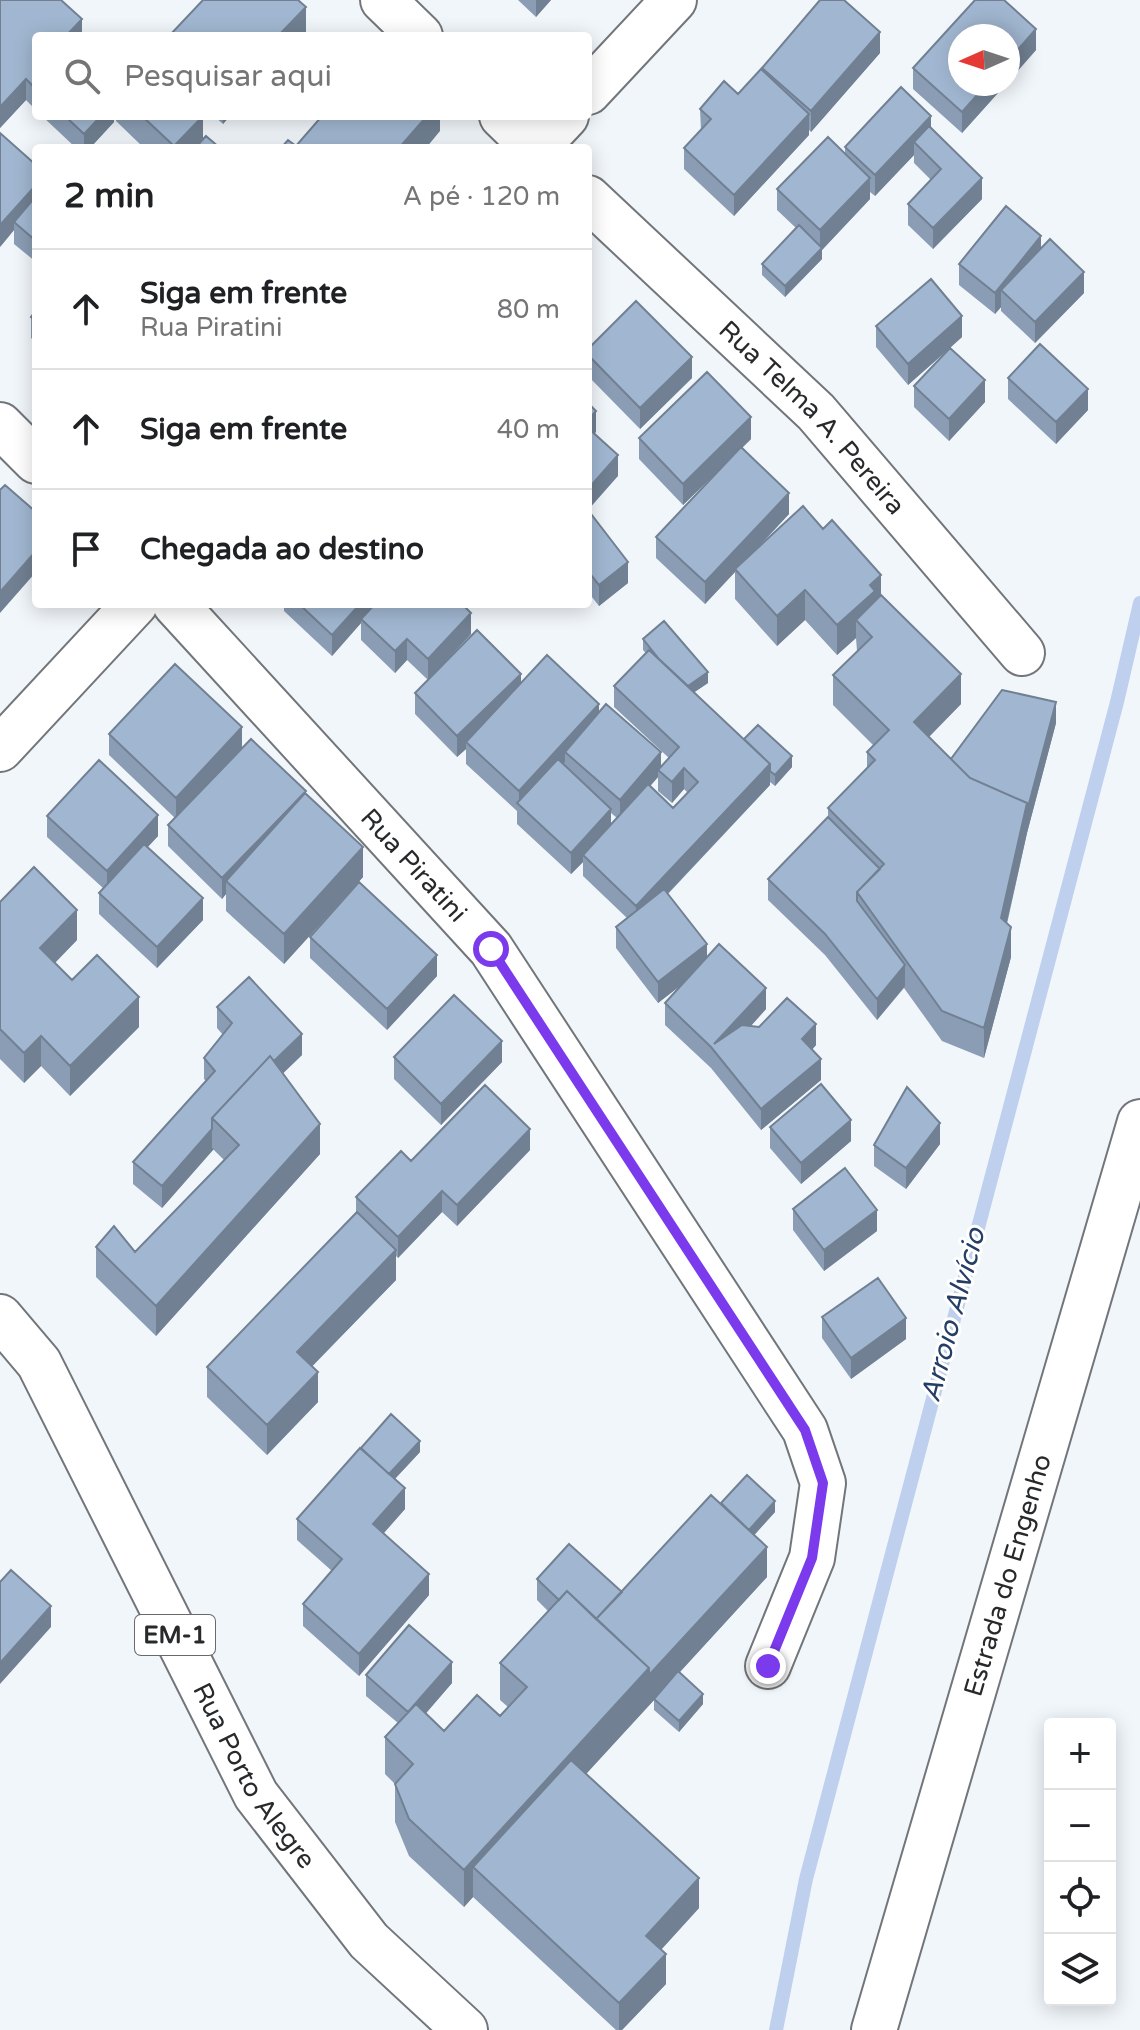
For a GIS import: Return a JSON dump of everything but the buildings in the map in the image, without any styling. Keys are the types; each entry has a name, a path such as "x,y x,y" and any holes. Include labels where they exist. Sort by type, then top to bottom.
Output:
{"street":[{"path":"383,0 416,32"},
{"path":"592,88 674,0"},
{"path":"506,120 532,144"},
{"path":"540,144 562,120"},
{"name":"Rua Telma A. Pereira","path":"592,202 816,412 1022,653"},
{"path":"0,425 32,457"},
{"path":"0,749 131,608"},
{"name":"Rua Piratini","path":"179,608 491,949 805,1430 823,1483 812,1558 768,1666"},
{"name":"Estrada do Engenho","path":"874,2030 1140,1122"},
{"name":"Rua Porto Alegre","path":"0,1317 39,1363 256,1795 369,1941 465,2030"}],"waterway":[{"name":"Arroio Alvício","path":"776,2030 806,1879 1117,702 1140,603"}],"route":[{"path":"491,949 805,1430 823,1483 812,1558 768,1666"}]}
